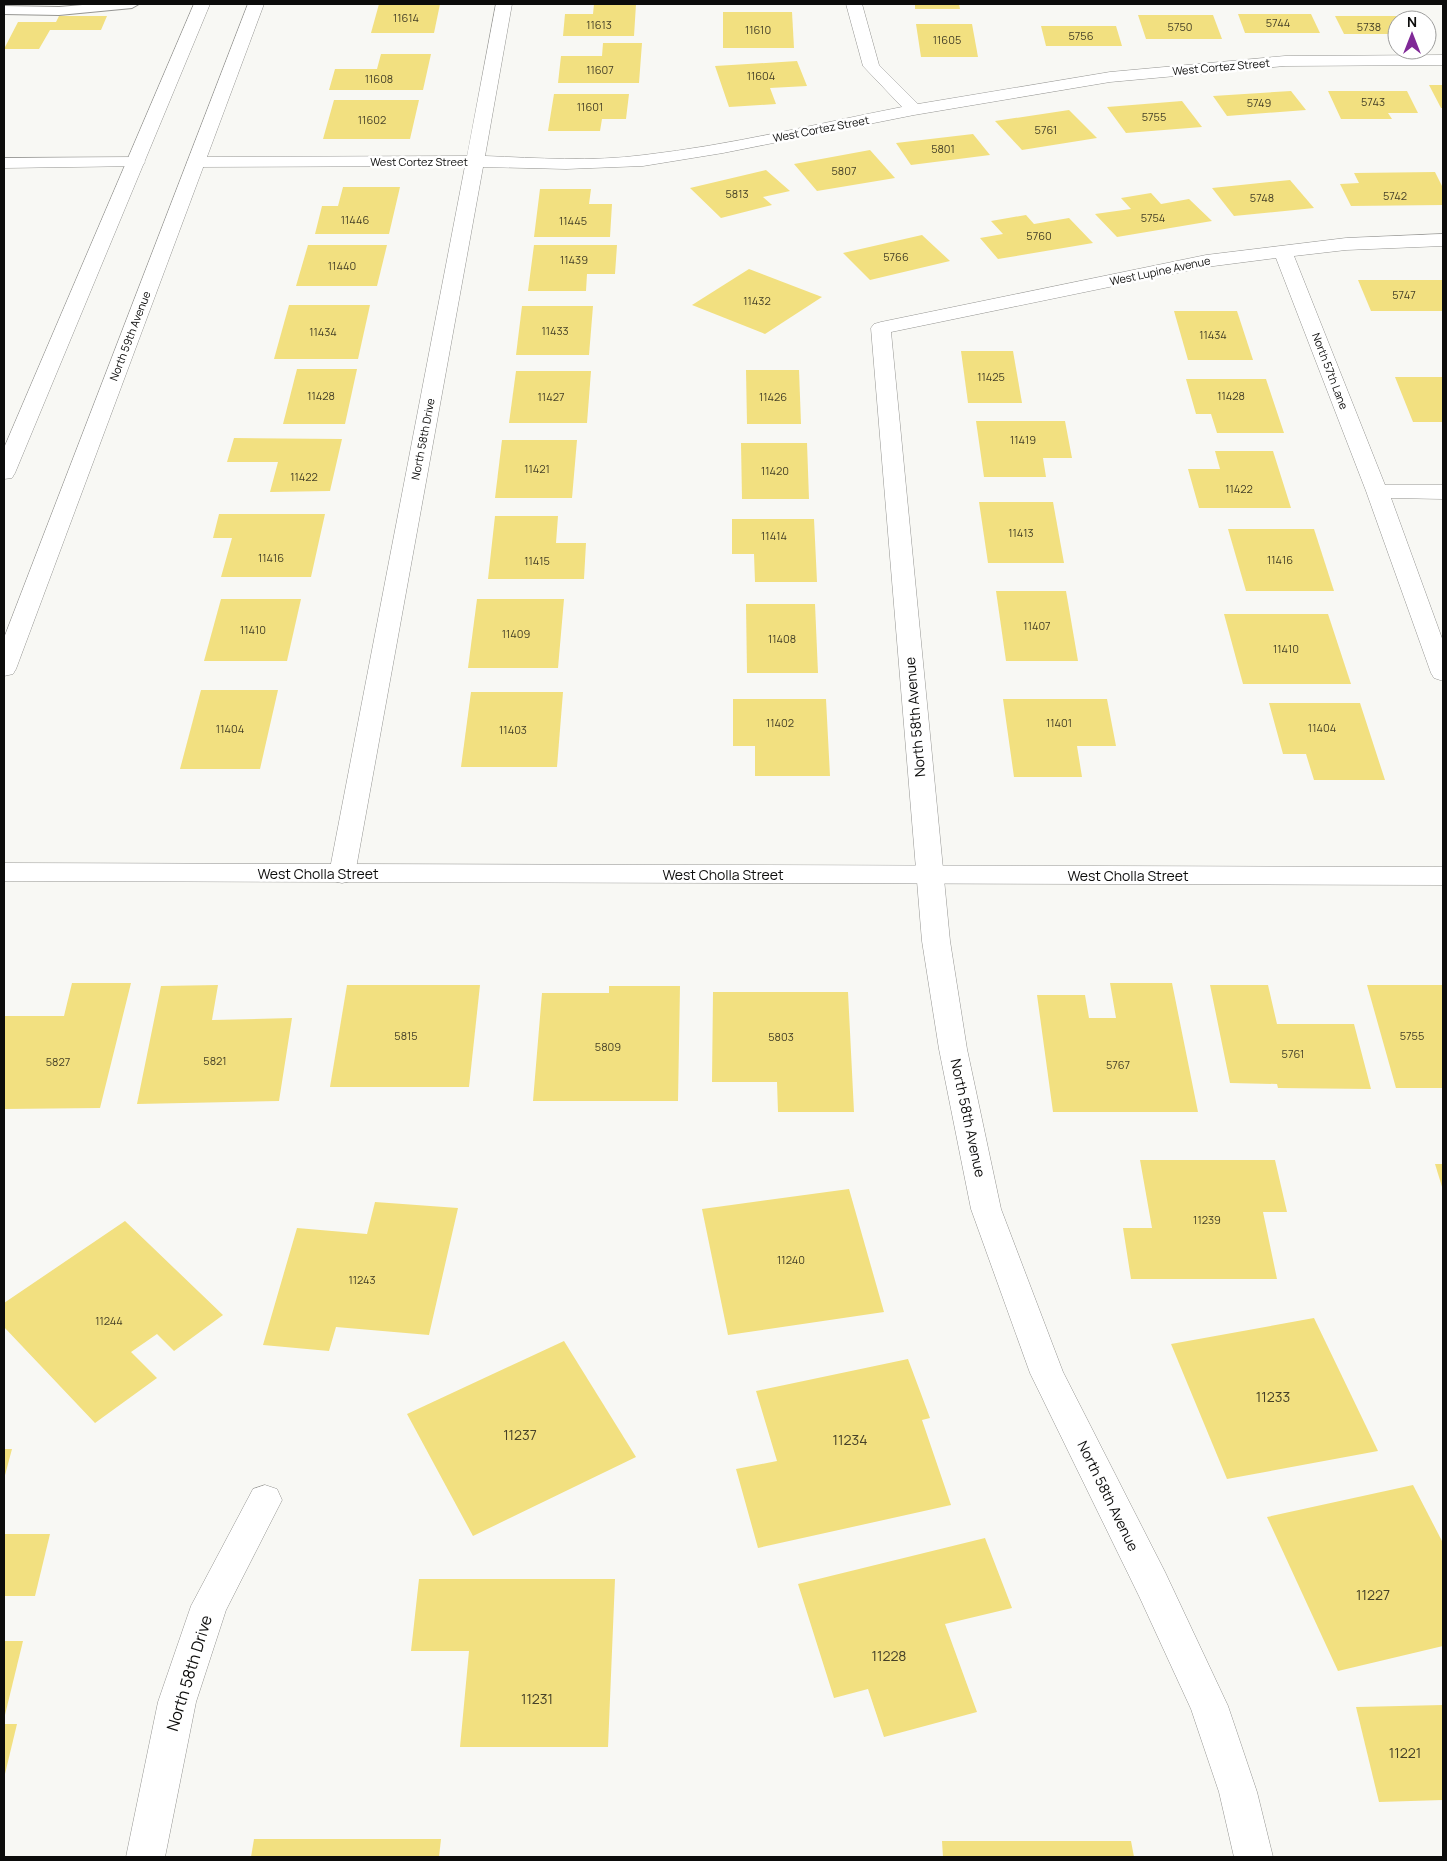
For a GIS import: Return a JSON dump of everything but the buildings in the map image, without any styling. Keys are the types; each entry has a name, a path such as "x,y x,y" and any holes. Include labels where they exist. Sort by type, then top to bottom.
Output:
{"street":[{"path":"4,473 202,4"},
{"name":"North 59th Avenue","path":"4,669 256,4"},
{"name":"North 58th Drive","path":"342,874 504,4"},
{"path":"854,4 871,66 914,110"},
{"name":"West Cortez Street","path":"196,162 475,161 566,164 643,161 723,148 914,110 1110,77 1285,61 1443,60"},
{"path":"4,162 136,162"},
{"name":"West Lupine Avenue","path":"881,328 1206,261 1346,244 1443,240"},
{"name":"North 57th Lane","path":"1283,251 1377,492 1443,673"},
{"name":"North 58th Avenue","path":"881,328 936,941 953,1049 986,1209 1047,1373 1152,1584 1209,1706 1238,1792 1253,1857"},
{"path":"1377,492 1443,492"},
{"name":"West Cholla Street","path":"4,872 1443,876"},
{"name":"North 58th Drive","path":"145,1857 177,1702 209,1606 265,1500"}],"lane":[{"path":"4,10 59,11 132,4"}]}
